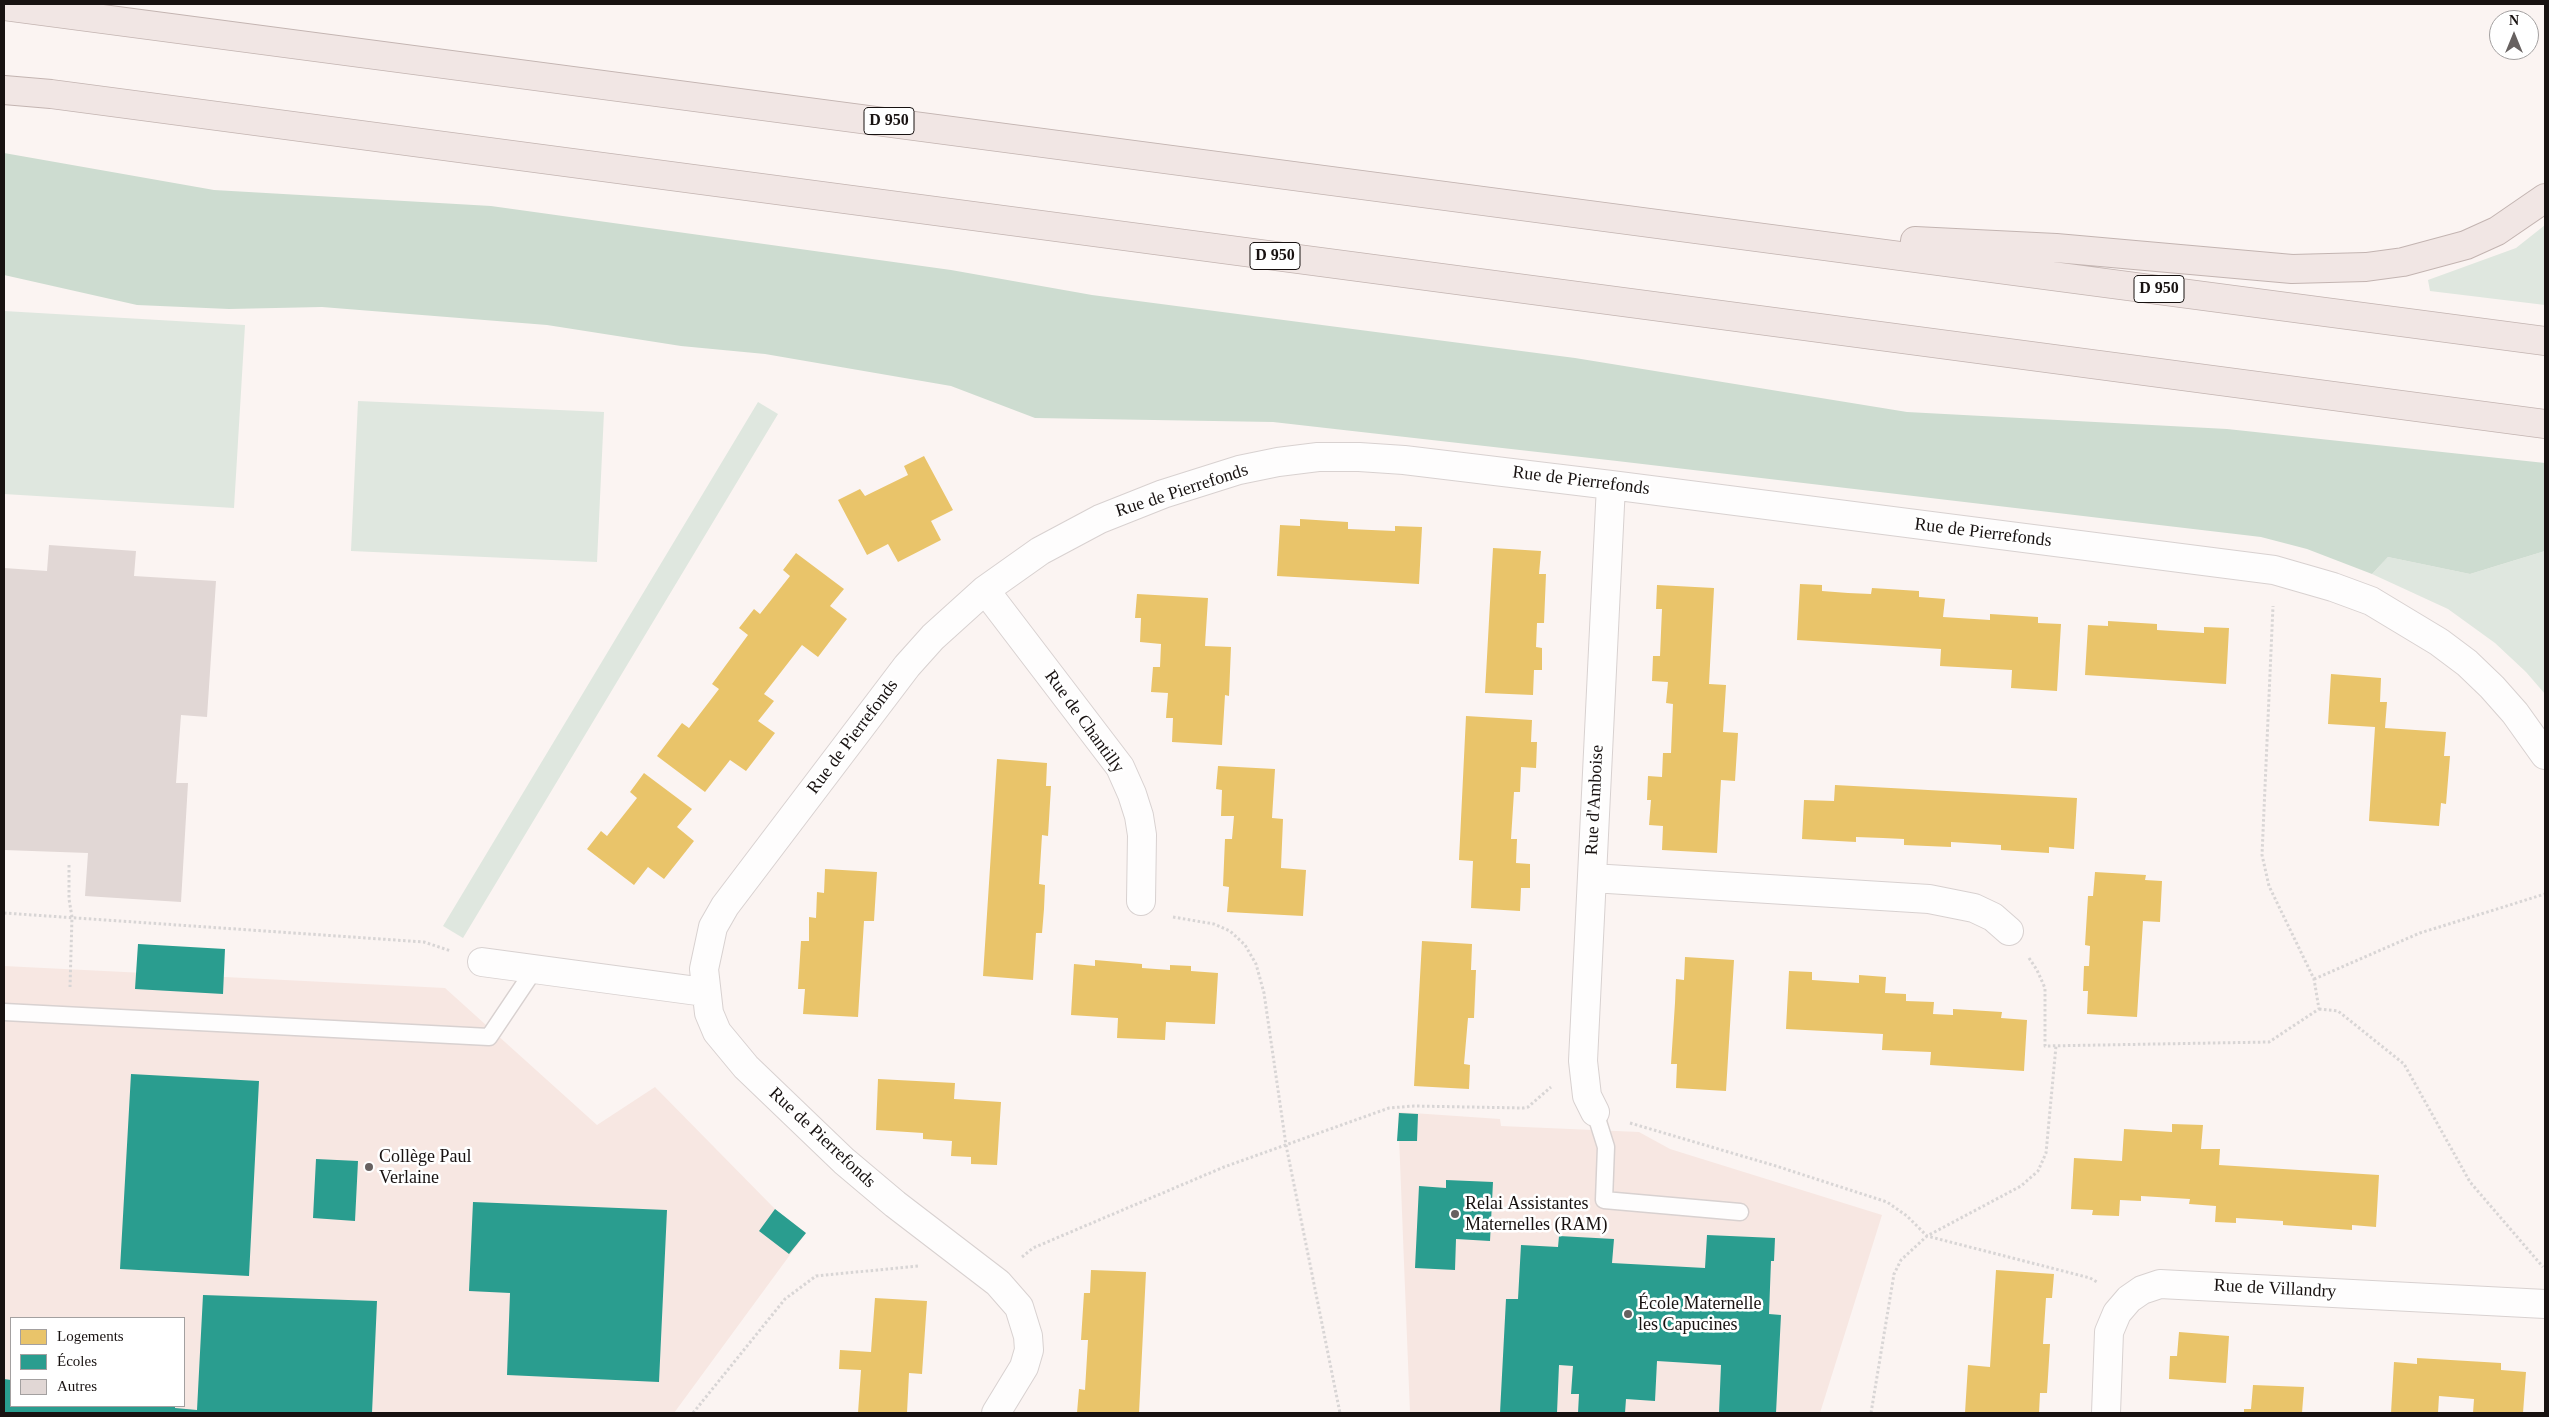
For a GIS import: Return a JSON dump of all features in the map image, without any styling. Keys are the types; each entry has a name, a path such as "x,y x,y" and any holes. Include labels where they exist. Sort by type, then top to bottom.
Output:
{"highway":[{"name":"D 950","path":"4,6 2545,340"},
{"name":"D 950","path":"4,90 61,95 2545,424"},
{"path":"1774,238 2003,245 2111,252 2272,268 2337,268 2403,262 2466,245 2497,231 2545,198"}],"street":[{"name":"Rue de Pierrefonds","path":"996,1413 1024,1366 1029,1350 1028,1336 1019,1307 1011,1295 844,1161 746,1067 717,1032 709,1014 705,992 704,969 713,927 724,906 907,666 940,631 985,590 1040,551 1100,519 1203,480 1278,462 1318,457 1404,460 2274,570 2333,587 2371,601 2439,642 2467,663 2492,687 2515,713 2545,755"},
{"name":"Rue d'Amboise","path":"1595,1112 1587,1096 1582,1061 1611,485"},
{"name":"Rue de Chantilly","path":"985,590 1120,767 1139,816 1142,835 1142,901"},
{"path":"1592,878 1929,899 1974,908 1993,917 2009,931"},
{"path":"482,962 705,992"},
{"name":"Rue de Villandry","path":"2106,1413 2109,1332 2117,1313 2129,1299 2142,1290 2151,1287 2180,1284 2545,1304"}],"lane":[{"path":"4,1012 489,1037 534,970"},
{"path":"1595,1112 1606,1147 1604,1200 1740,1212"}],"path":[{"path":"2274,570 2262,855 2269,886 2314,979 2319,1009"},
{"path":"69,866 69,899 72,917 69,1016"},
{"path":"2314,979 2420,933 2545,894"},
{"path":"1142,901 1162,913 1185,921 1214,924 1230,931 1245,945 1256,964 1264,993 1286,1145 1340,1413"},
{"path":"4,913 424,942 452,951"},
{"path":"2009,931 2037,970 2045,988 2045,1046 2270,1042 2319,1009 2338,1011 2377,1040 2404,1064 2470,1182 2537,1264 2545,1269"},
{"path":"1871,1413 1894,1274 1901,1260 1928,1236 2021,1186 2038,1171 2046,1153 2056,1046"},
{"path":"976,1268 1010,1267 1033,1248 1224,1168 1389,1108 1528,1107 1582,1061"},
{"path":"1595,1112 1776,1166 1887,1202 1907,1216 1928,1236 2090,1278 2129,1299"},
{"path":"693,1413 785,1299 816,1276 921,1266"}],"shaded area":[{"path":"2545,225 2545,305 2430,291 2428,280 2516,248"},
{"path":"4,311 245,325 234,508 4,494"},
{"path":"358,401 604,412 597,562 351,551"},
{"path":"758,402 778,414 463,938 443,926"},
{"path":"2545,551 2545,694 2526,672 2495,643 2448,609 2372,574 2388,557 2470,574"},
{"name":"Collège Paul Verlaine","path":"4,966 445,988 597,1125 655,1087 775,1209 806,1233 674,1413 4,1413"},
{"name":"École Maternelle les Capucines","path":"1398,1112 1500,1119 1501,1126 1639,1132 1670,1149 1882,1215 1820,1413 1410,1413"}],"green space":[{"path":"4,153 214,190 491,206 951,270 1092,295 1575,358 1907,412 2227,429 2545,463 2545,551 2470,574 2388,557 2372,574 2307,549 2261,537 1617,461 1273,422 1035,418 951,386 765,354 681,346 547,325 322,307 229,309 137,305 4,275"}],"building: Logements":[{"path":"924,456 953,510 931,521 941,540 898,562 888,544 867,555 838,500 860,489 865,496 908,475 904,466"},
{"path":"1300,519 1348,522 1348,529 1395,531 1395,526 1422,527 1419,584 1277,576 1280,525 1300,526"},
{"path":"1493,548 1541,551 1539,574 1546,574 1544,623 1537,623 1536,647 1542,648 1542,670 1534,670 1533,695 1485,693"},
{"path":"796,553 844,589 830,606 847,619 818,657 802,645 764,694 774,701 758,721 775,733 746,771 730,760 705,792 657,756 682,723 689,728 719,689 712,684 748,635 739,628 754,609 760,614 790,576 783,570"},
{"path":"1800,584 1822,585 1822,591 1848,593 1871,594 1872,588 1919,591 1919,597 1945,599 1943,617 1990,620 1990,614 2038,617 2038,623 2061,624 2057,691 2011,688 2012,670 1940,666 1941,649 1797,640"},
{"path":"1657,585 1714,588 1709,684 1726,685 1723,732 1738,733 1735,781 1721,780 1717,853 1662,850 1663,826 1649,825 1651,800 1647,800 1648,776 1662,777 1663,753 1671,753 1673,704 1666,703 1668,682 1652,681 1653,656 1660,656 1662,609 1656,609"},
{"path":"1137,594 1208,598 1205,646 1231,647 1229,696 1225,695 1222,745 1172,742 1173,718 1166,718 1168,693 1151,692 1153,667 1160,667 1161,644 1140,642 1141,618 1135,618"},
{"path":"2108,621 2157,624 2157,630 2204,633 2204,627 2229,628 2226,684 2085,675 2088,625 2108,626"},
{"path":"2331,674 2381,678 2380,702 2387,702 2385,728 2446,732 2444,756 2450,756 2446,804 2441,803 2439,826 2369,821 2375,727 2328,724"},
{"path":"1466,716 1532,720 1531,742 1537,742 1536,768 1521,767 1520,792 1514,792 1511,839 1517,839 1516,863 1530,864 1530,888 1521,888 1520,911 1471,908 1473,861 1459,860"},
{"path":"997,759 1047,763 1046,786 1051,786 1048,836 1042,835 1039,884 1045,885 1042,933 1036,933 1033,980 983,976"},
{"path":"1218,766 1275,769 1272,818 1283,819 1281,868 1306,870 1303,916 1227,912 1229,887 1223,886 1225,839 1232,839 1234,816 1221,816 1222,790 1216,789"},
{"path":"644,773 692,809 677,827 694,841 664,879 648,867 634,885 587,849 601,831 607,836 637,798 630,792"},
{"path":"1835,785 2077,798 2074,849 2049,847 2049,853 2001,850 2001,845 1951,842 1951,847 1904,845 1904,839 1856,837 1856,842 1802,839 1804,800 1834,801"},
{"path":"825,869 877,872 874,921 864,921 858,1017 803,1014 805,989 798,989 801,941 809,941 809,917 816,918 817,892 824,893"},
{"path":"2095,872 2146,875 2145,880 2162,881 2160,922 2143,921 2137,1017 2087,1014 2088,991 2083,991 2084,966 2089,966 2090,946 2085,945 2088,896 2093,896"},
{"path":"1422,941 1472,944 1471,970 1476,970 1474,1018 1468,1018 1464,1064 1470,1065 1469,1089 1414,1086"},
{"path":"1685,957 1734,960 1726,1091 1676,1088 1677,1064 1671,1064 1676,979 1684,980"},
{"path":"1095,960 1142,964 1142,968 1170,970 1170,965 1191,966 1191,971 1218,973 1215,1024 1166,1022 1165,1040 1117,1038 1118,1018 1071,1015 1074,964 1095,966"},
{"path":"1789,971 1812,972 1812,980 1859,983 1859,975 1886,977 1885,993 1906,994 1906,1001 1934,1002 1933,1014 1953,1015 1953,1009 2002,1012 2001,1018 2027,1020 2024,1071 1930,1065 1931,1052 1882,1050 1883,1034 1786,1029"},
{"path":"878,1079 955,1083 954,1099 1001,1102 997,1165 971,1164 971,1157 951,1156 952,1141 923,1139 923,1133 876,1130"},
{"path":"2172,1124 2203,1125 2201,1149 2220,1149 2219,1165 2379,1175 2376,1227 2352,1225 2352,1230 2283,1225 2283,1221 2236,1218 2236,1223 2215,1222 2216,1206 2189,1204 2190,1199 2141,1196 2141,1201 2120,1200 2119,1216 2092,1215 2093,1210 2071,1209 2074,1158 2122,1161 2124,1129 2172,1132"},
{"path":"1091,1270 1146,1272 1139,1413 1077,1413 1079,1389 1085,1390 1088,1340 1081,1340 1084,1293 1090,1293"},
{"path":"1996,1270 2054,1274 2052,1298 2046,1298 2043,1344 2050,1344 2047,1393 2040,1393 2039,1413 1965,1413 1968,1365 1990,1367"},
{"path":"875,1298 927,1301 922,1374 909,1373 907,1413 858,1413 861,1370 839,1369 840,1350 871,1352"},
{"path":"2179,1332 2229,1336 2226,1383 2169,1379 2170,1356 2177,1356"},
{"path":"2417,1358 2501,1363 2501,1370 2526,1372 2523,1413 2473,1413 2474,1399 2439,1396 2438,1413 2391,1413 2394,1362 2417,1364"},
{"path":"2253,1385 2304,1387 2302,1413 2244,1413 2244,1409 2251,1409"}],"building: Écoles":[{"path":"138,944 225,949 223,994 135,989"},
{"path":"131,1074 259,1081 249,1276 120,1269"},
{"path":"1399,1113 1418,1114 1417,1141 1397,1141"},
{"path":"316,1159 358,1161 355,1221 313,1218"},
{"name":"Relai Assistantes Maternelles (RAM)","path":"1446,1180 1493,1182 1490,1241 1456,1239 1455,1270 1415,1268 1419,1186 1446,1188"},
{"path":"473,1202 667,1210 659,1382 507,1375 510,1293 469,1291"},
{"path":"775,1209 806,1233 789,1254 759,1231"},
{"path":"1707,1235 1775,1238 1774,1261 1771,1261 1769,1314 1781,1315 1776,1413 1719,1413 1721,1365 1657,1361 1655,1401 1626,1399 1625,1413 1578,1413 1579,1394 1571,1394 1573,1366 1559,1365 1557,1413 1500,1413 1506,1299 1518,1299 1521,1245 1558,1247 1559,1236 1614,1239 1612,1263 1705,1268"},
{"path":"203,1295 377,1301 372,1413 4,1413 4,1379 10,1380 10,1407 175,1407 197,1410"}],"building: Autres":[{"path":"49,545 136,551 134,576 216,581 207,717 181,715 176,783 188,783 181,902 85,896 88,853 4,850 4,568 47,571"}],"place":[{"name":"Collège Paul Verlaine","path":"369,1167"},
{"name":"Relai Assistantes Maternelles (RAM)","path":"1455,1214"},
{"name":"École Maternelle les Capucines","path":"1628,1314"}]}
